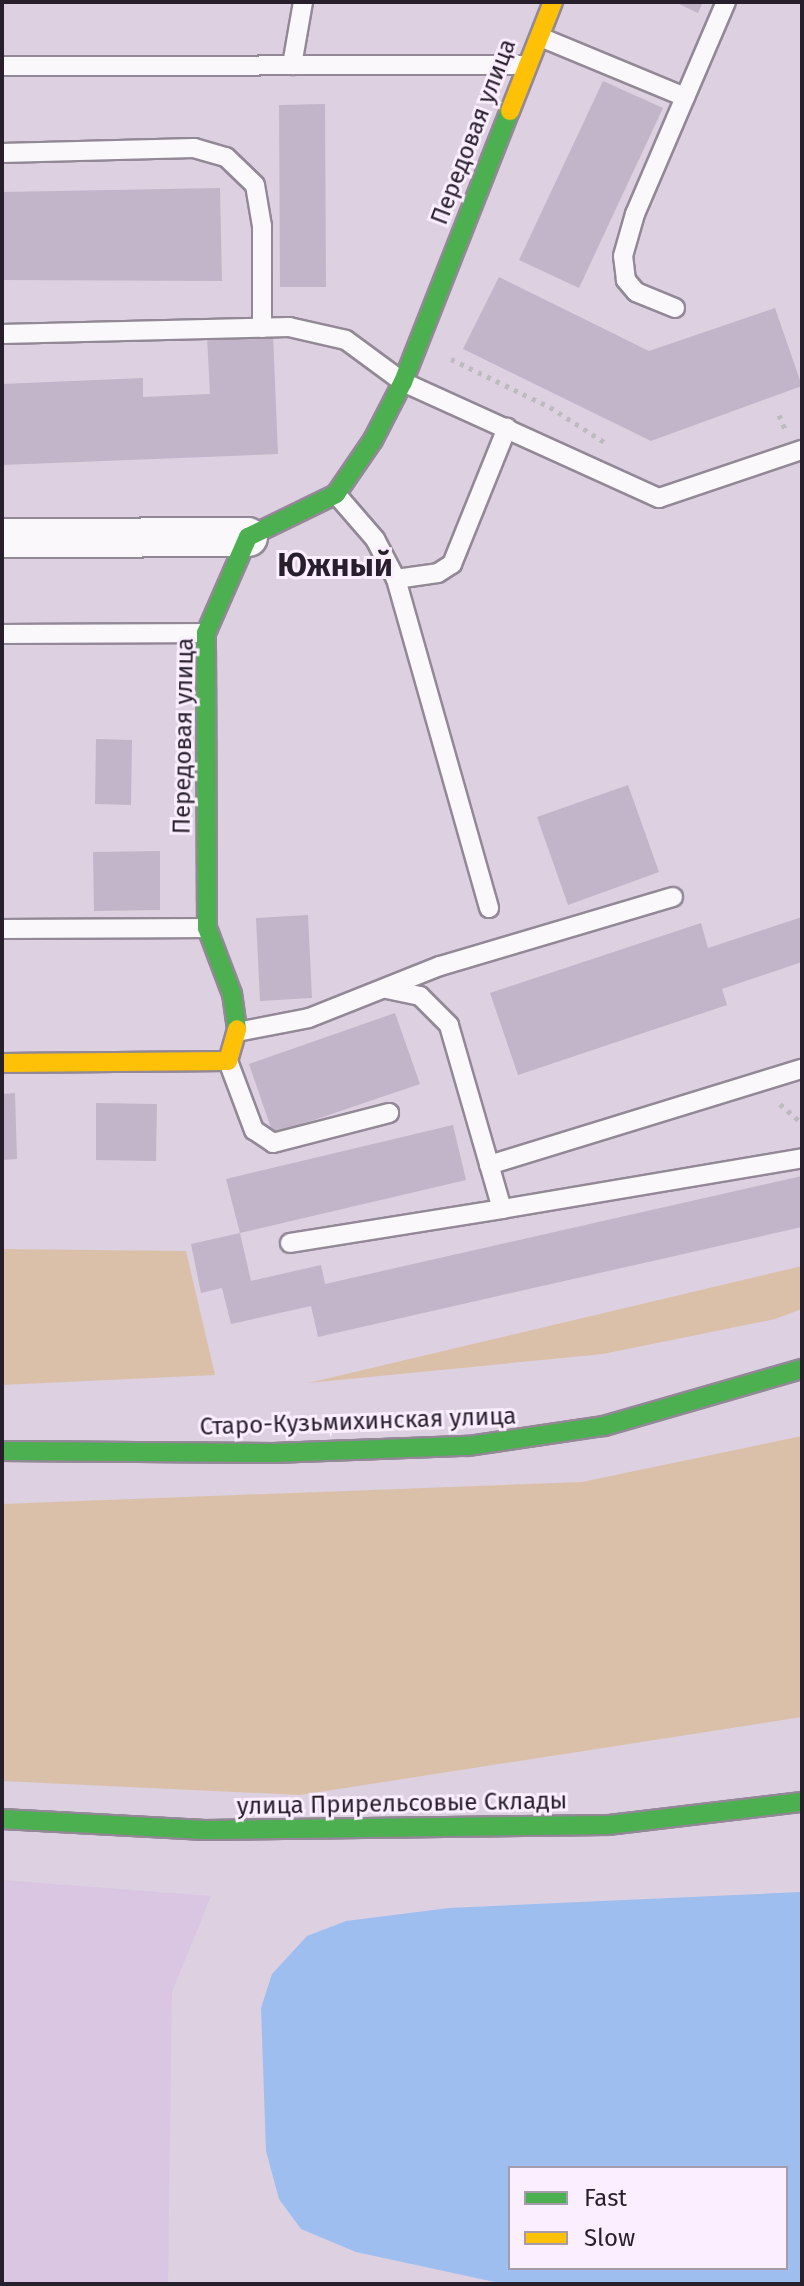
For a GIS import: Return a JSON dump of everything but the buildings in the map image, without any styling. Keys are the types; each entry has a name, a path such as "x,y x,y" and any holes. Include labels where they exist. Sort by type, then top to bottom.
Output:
{"street":[{"name":"Передовая улица","path":"228,1061 237,1032 232,994 207,928 206,633 248,537 336,494 355,472 403,382 525,65 553,2"},
{"path":"2,538 248,537"},
{"path":"2,1063 228,1061"},
{"name":"Старо-Кузьмихинская улица","path":"2,1451 257,1453 468,1446 604,1426 802,1369"},
{"name":"улица Прирельсовые Склады","path":"2,1819 205,1830 608,1825 802,1802"}],"lane":[{"path":"292,65 303,2"},
{"path":"675,308 636,292 626,280 623,256 635,214 726,2"},
{"path":"538,36 685,97"},
{"path":"2,66 525,65"},
{"path":"2,153 194,148 226,157 255,185 262,226 262,328"},
{"path":"2,334 289,327 346,340 403,382 659,498 802,450"},
{"path":"396,579 438,573 452,564 507,428"},
{"path":"336,494 375,539 396,579 489,908"},
{"path":"2,634 206,633"},
{"path":"237,1032 309,1018 440,966 673,897"},
{"path":"2,929 207,928"},
{"path":"387,989 420,996 449,1025 502,1209"},
{"path":"228,1061 254,1130 273,1143 389,1113"},
{"path":"489,1165 802,1069"},
{"path":"290,1243 802,1158"}],"path":[{"path":"546,415 550,407"}],"shaded area":[{"path":"2,1249 186,1251 215,1375 2,1385"},
{"path":"802,1266 802,1309 775,1319 603,1354 308,1383"},
{"path":"802,1436 802,1717 300,1795 2,1781 2,1504 582,1482"},
{"path":"2,1880 211,1896 172,1992 168,2284 2,2284"}],"water":[{"path":"802,1892 802,2284 504,2284 356,2252 301,2229 279,2199 266,2151 261,2008 272,1974 307,1936 346,1921 449,1908"}],"traffic: fast":[{"path":"237,1029 232,994 207,928 206,633 248,537 336,494 373,440 403,382 510,111"},
{"path":"2,1451 273,1453 468,1446 604,1426 802,1369"},
{"path":"2,1819 205,1830 608,1825 802,1802"}],"traffic: slow":[{"path":"510,111 553,2"},
{"path":"2,1063 228,1061 237,1029"}],"district":[{"name":"Южный","path":"335,565"}]}
